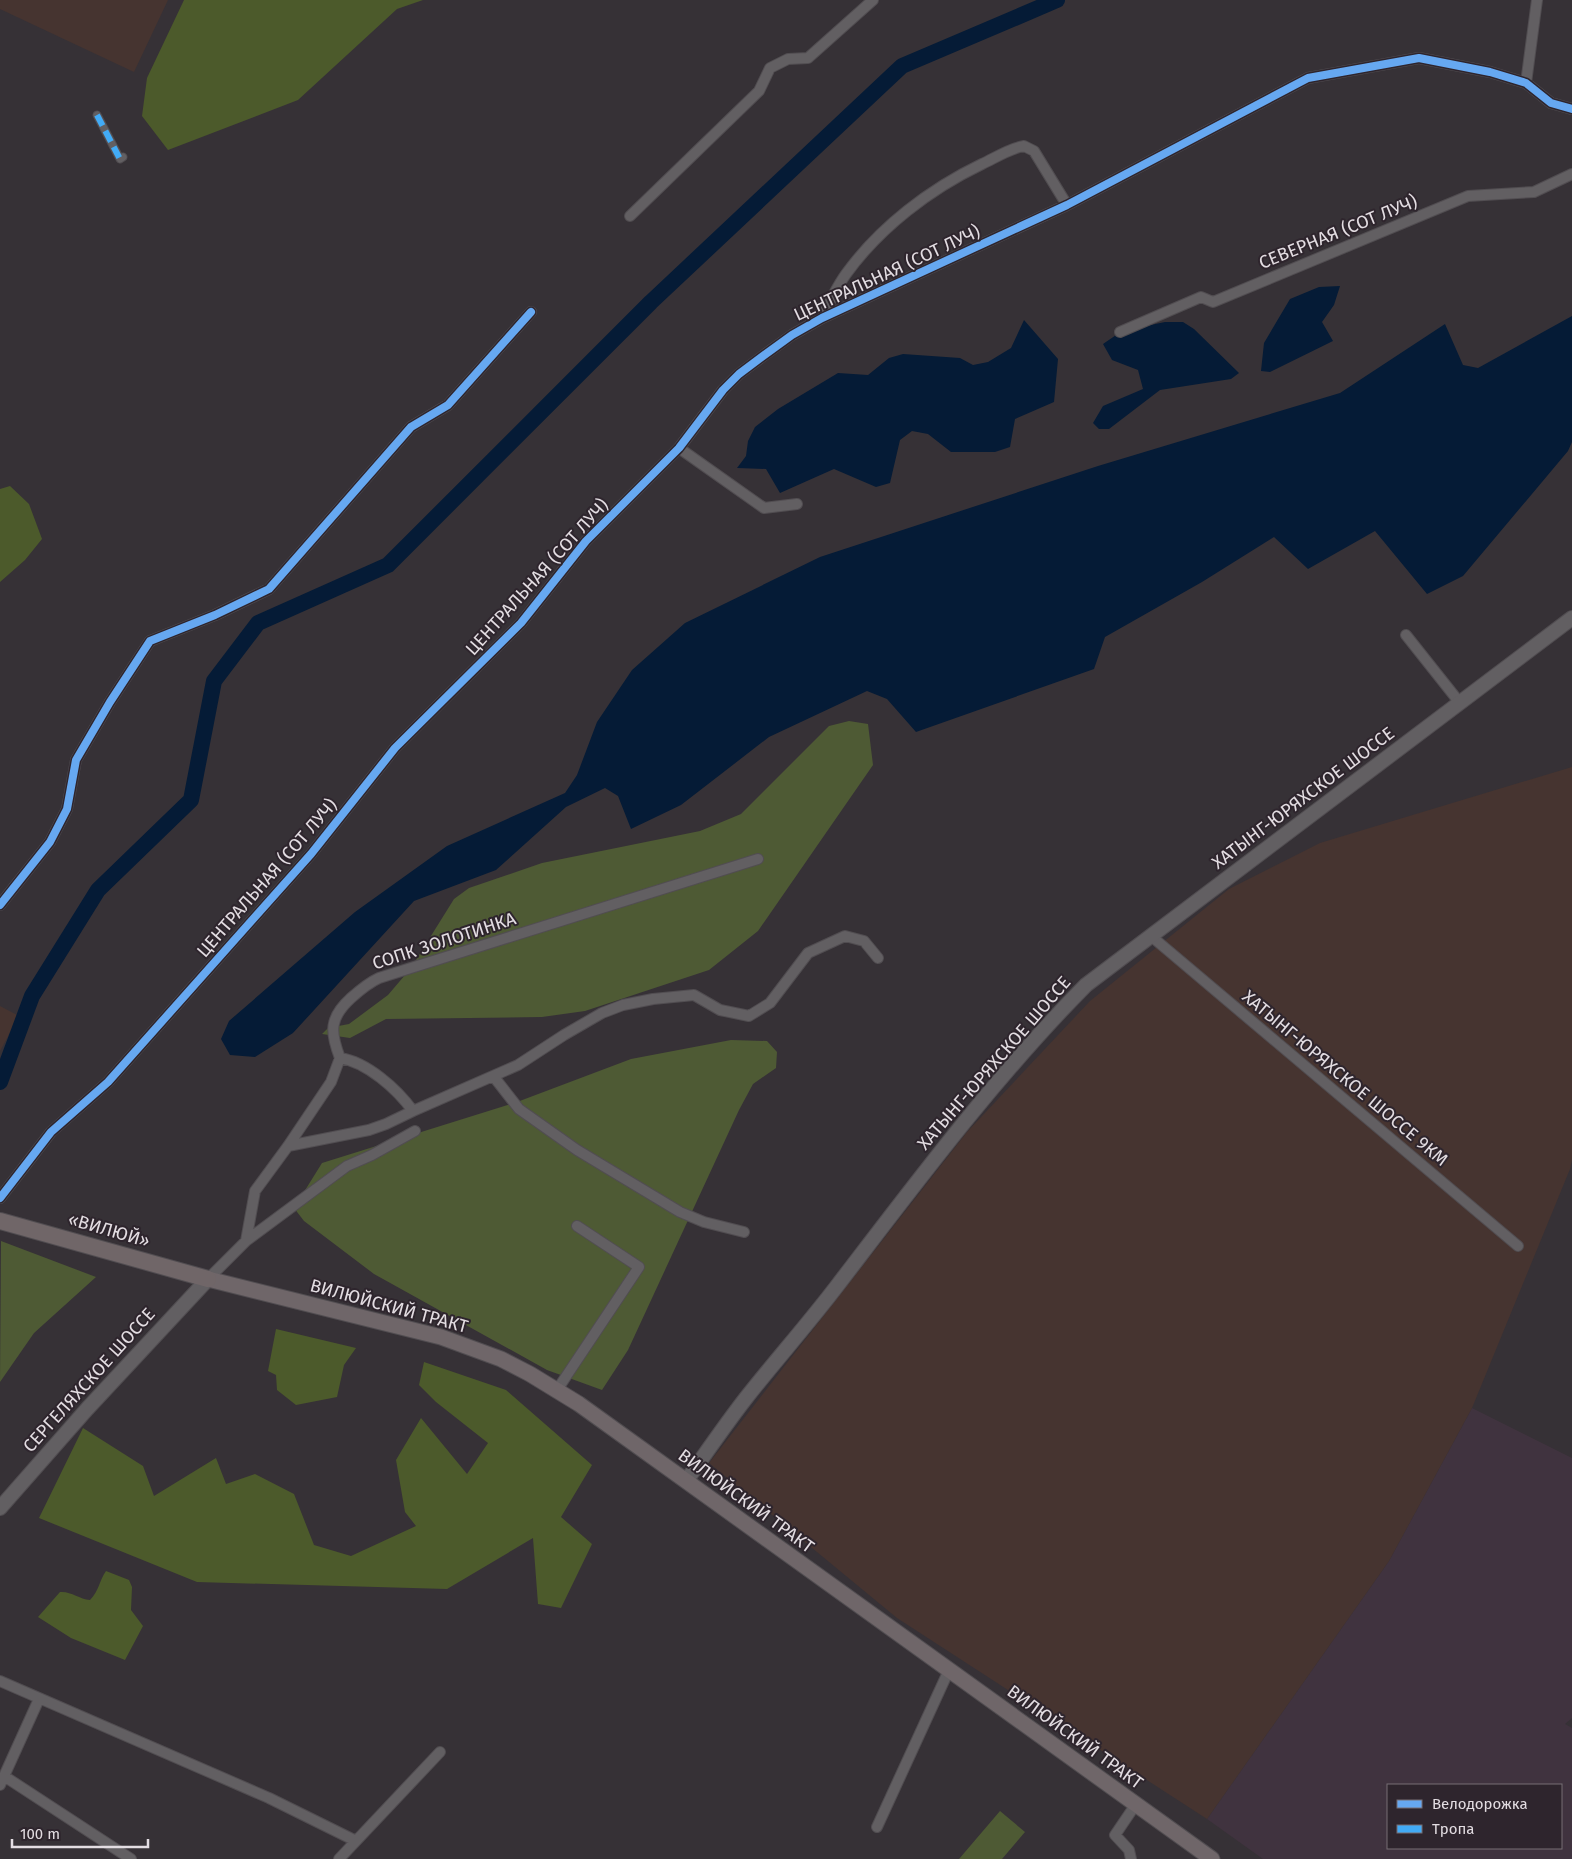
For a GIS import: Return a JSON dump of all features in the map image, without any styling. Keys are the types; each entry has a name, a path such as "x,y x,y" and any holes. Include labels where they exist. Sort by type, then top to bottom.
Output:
{"highway":[{"name":"«ВИЛЮЙ»","path":"0,1221 208,1279"}],"main road":[{"name":"ХАТЫНГ-ЮРЯХСКОЕ ШОССЕ","path":"686,1481 746,1399 836,1287 956,1132 1048,1024 1086,985 1572,618"},
{"name":"ВИЛЮЙСКИЙ ТРАКТ","path":"208,1279 441,1337 501,1359 558,1390 1212,1859"},
{"name":"СЕРГЕЛЯХСКОЕ ШОССЕ","path":"0,1508 87,1409 208,1279"}],"street":[{"path":"630,216 759,91 770,68 788,59 808,58 873,0"},
{"path":"1536,0 1526,83 1551,103 1572,109"},
{"name":"ЦЕНТРАЛЬНАЯ (СОТ ЛУЧ)","path":"0,1198 51,1132 108,1082 311,854 395,748 521,623 586,541 679,448 723,390 739,374 792,335 822,318 1067,205 1308,78 1419,58 1490,72 1526,83"},
{"path":"97,116 120,159 123,157"},
{"path":"822,318 845,275 879,235 920,201 968,171 1008,152 1024,146 1034,151 1067,205"},
{"name":"СЕВЕРНАЯ (СОТ ЛУЧ)","path":"1120,332 1200,297 1213,302 1468,196 1534,192 1572,174"},
{"path":"0,905 50,842 67,809 76,760 110,702 150,641 215,615 269,589 411,426 448,405 532,312"},
{"path":"679,448 764,508 797,504"},
{"path":"1406,635 1460,702"},
{"name":"СОПК ЗОЛОТИНКА","path":"340,1058 333,1041 336,1015 342,1006 367,984 379,978 758,859"},
{"path":"288,1146 370,1130 494,1077 518,1065 602,1013 623,1005 653,999 694,995 720,1010 749,1016 770,1003 808,954 845,936 864,942 878,958"},
{"name":"ХАТЫНГ-ЮРЯХСКОЕ ШОССЕ 9КМ","path":"1151,936 1518,1246"},
{"path":"246,1241 255,1191 288,1146 330,1082 340,1058 349,1060 385,1081 402,1095 413,1111"},
{"path":"494,1077 519,1109 578,1150 680,1212 704,1222 744,1232"},
{"path":"208,1279 246,1241 347,1166 372,1155 415,1131"},
{"path":"558,1390 639,1267 577,1226"},
{"path":"877,1826 949,1670"},
{"path":"0,1681 269,1798 356,1841"},
{"path":"39,1699 2,1780 131,1859"},
{"path":"339,1859 440,1752"},
{"path":"1131,1859 1129,1850 1115,1836 1136,1804"}],"shaded area":[{"path":"0,0 168,0 134,72 0,9"},
{"path":"1572,767 1572,1160 1570,1169 1472,1408 1389,1561 1207,1819 897,1618 709,1463 967,1132 1090,1001 1229,889 1320,843"},
{"path":"0,1006 19,1016 0,1051"},
{"path":"1472,1408 1572,1458 1572,1718 1565,1724 1572,1728 1572,1859 1263,1859 1207,1819 1389,1561"}],"green space":[{"path":"184,0 423,0 397,9 298,100 168,150 142,116 147,78"},
{"path":"10,486 29,504 42,539 25,560 0,582 0,489"},
{"path":"849,721 868,724 873,765 758,931 709,970 585,1011 542,1017 386,1019 350,1038 322,1034 328,1028 349,1024 388,995 411,968 454,899 469,888 542,863 700,831 741,814 829,726"},
{"path":"731,1040 767,1041 777,1052 776,1068 753,1084 739,1110 628,1350 602,1390 547,1370 374,1274 304,1221 294,1208 322,1163 517,1102 631,1059"},
{"path":"1,1241 96,1277 34,1333 0,1382"},
{"path":"276,1329 356,1348 344,1365 337,1397 296,1405 277,1390 276,1375 268,1371"},
{"path":"424,1362 506,1390 592,1465 561,1517 592,1544 561,1608 538,1604 533,1538 447,1589 197,1582 39,1518 83,1428 143,1466 154,1496 216,1458 226,1484 255,1474 294,1494 314,1545 351,1556 416,1526 405,1512 396,1460 421,1418 467,1474 488,1443 436,1402 419,1385"},
{"path":"106,1571 129,1580 132,1587 131,1610 143,1626 125,1660 71,1638 38,1617 60,1592 90,1600"},
{"path":"1000,1811 1025,1832 1002,1859 959,1859"}],"water":[{"path":"1340,286 1334,305 1322,322 1333,341 1270,372 1261,371 1264,343 1290,299 1319,287"},
{"path":"1572,316 1572,442 1568,451 1463,576 1427,594 1375,531 1308,569 1274,537 1202,582 1105,637 1094,669 916,732 887,699 867,691 769,737 681,805 631,829 618,796 605,788 566,807 496,870 414,901 293,1033 255,1057 230,1055 221,1039 229,1021 355,912 447,846 565,793 577,775 597,722 632,670 685,623 820,557 1098,466 1340,393 1445,324 1463,365 1478,368"},
{"path":"1024,320 1058,359 1054,402 1015,419 1010,447 995,452 951,452 928,434 912,431 900,440 890,483 876,487 834,469 780,493 766,469 737,468 746,456 748,441 755,427 778,409 838,373 868,375 889,358 903,354 960,358 973,365 988,362 1011,348"},
{"path":"1165,322 1183,322 1194,329 1239,373 1231,379 1160,390 1109,429 1099,429 1093,423 1103,406 1143,389 1138,370 1112,360 1103,344 1122,331"}],"waterway":[{"path":"0,1082 32,996 98,890 191,800 214,681 258,623 388,565 651,302 902,66 1057,0"}],"marked path":[{"path":"97,115 120,159 123,157"}],"cycle path":[{"path":"0,1198 51,1132 108,1082 311,854 395,748 521,623 586,541 679,448 723,390 739,374 792,335 822,318 1067,205 1308,78 1419,58 1490,72 1526,83 1551,103 1572,109"},
{"path":"0,905 50,842 67,809 76,760 110,702 150,641 215,615 269,589 411,427 448,405 531,312"}]}
